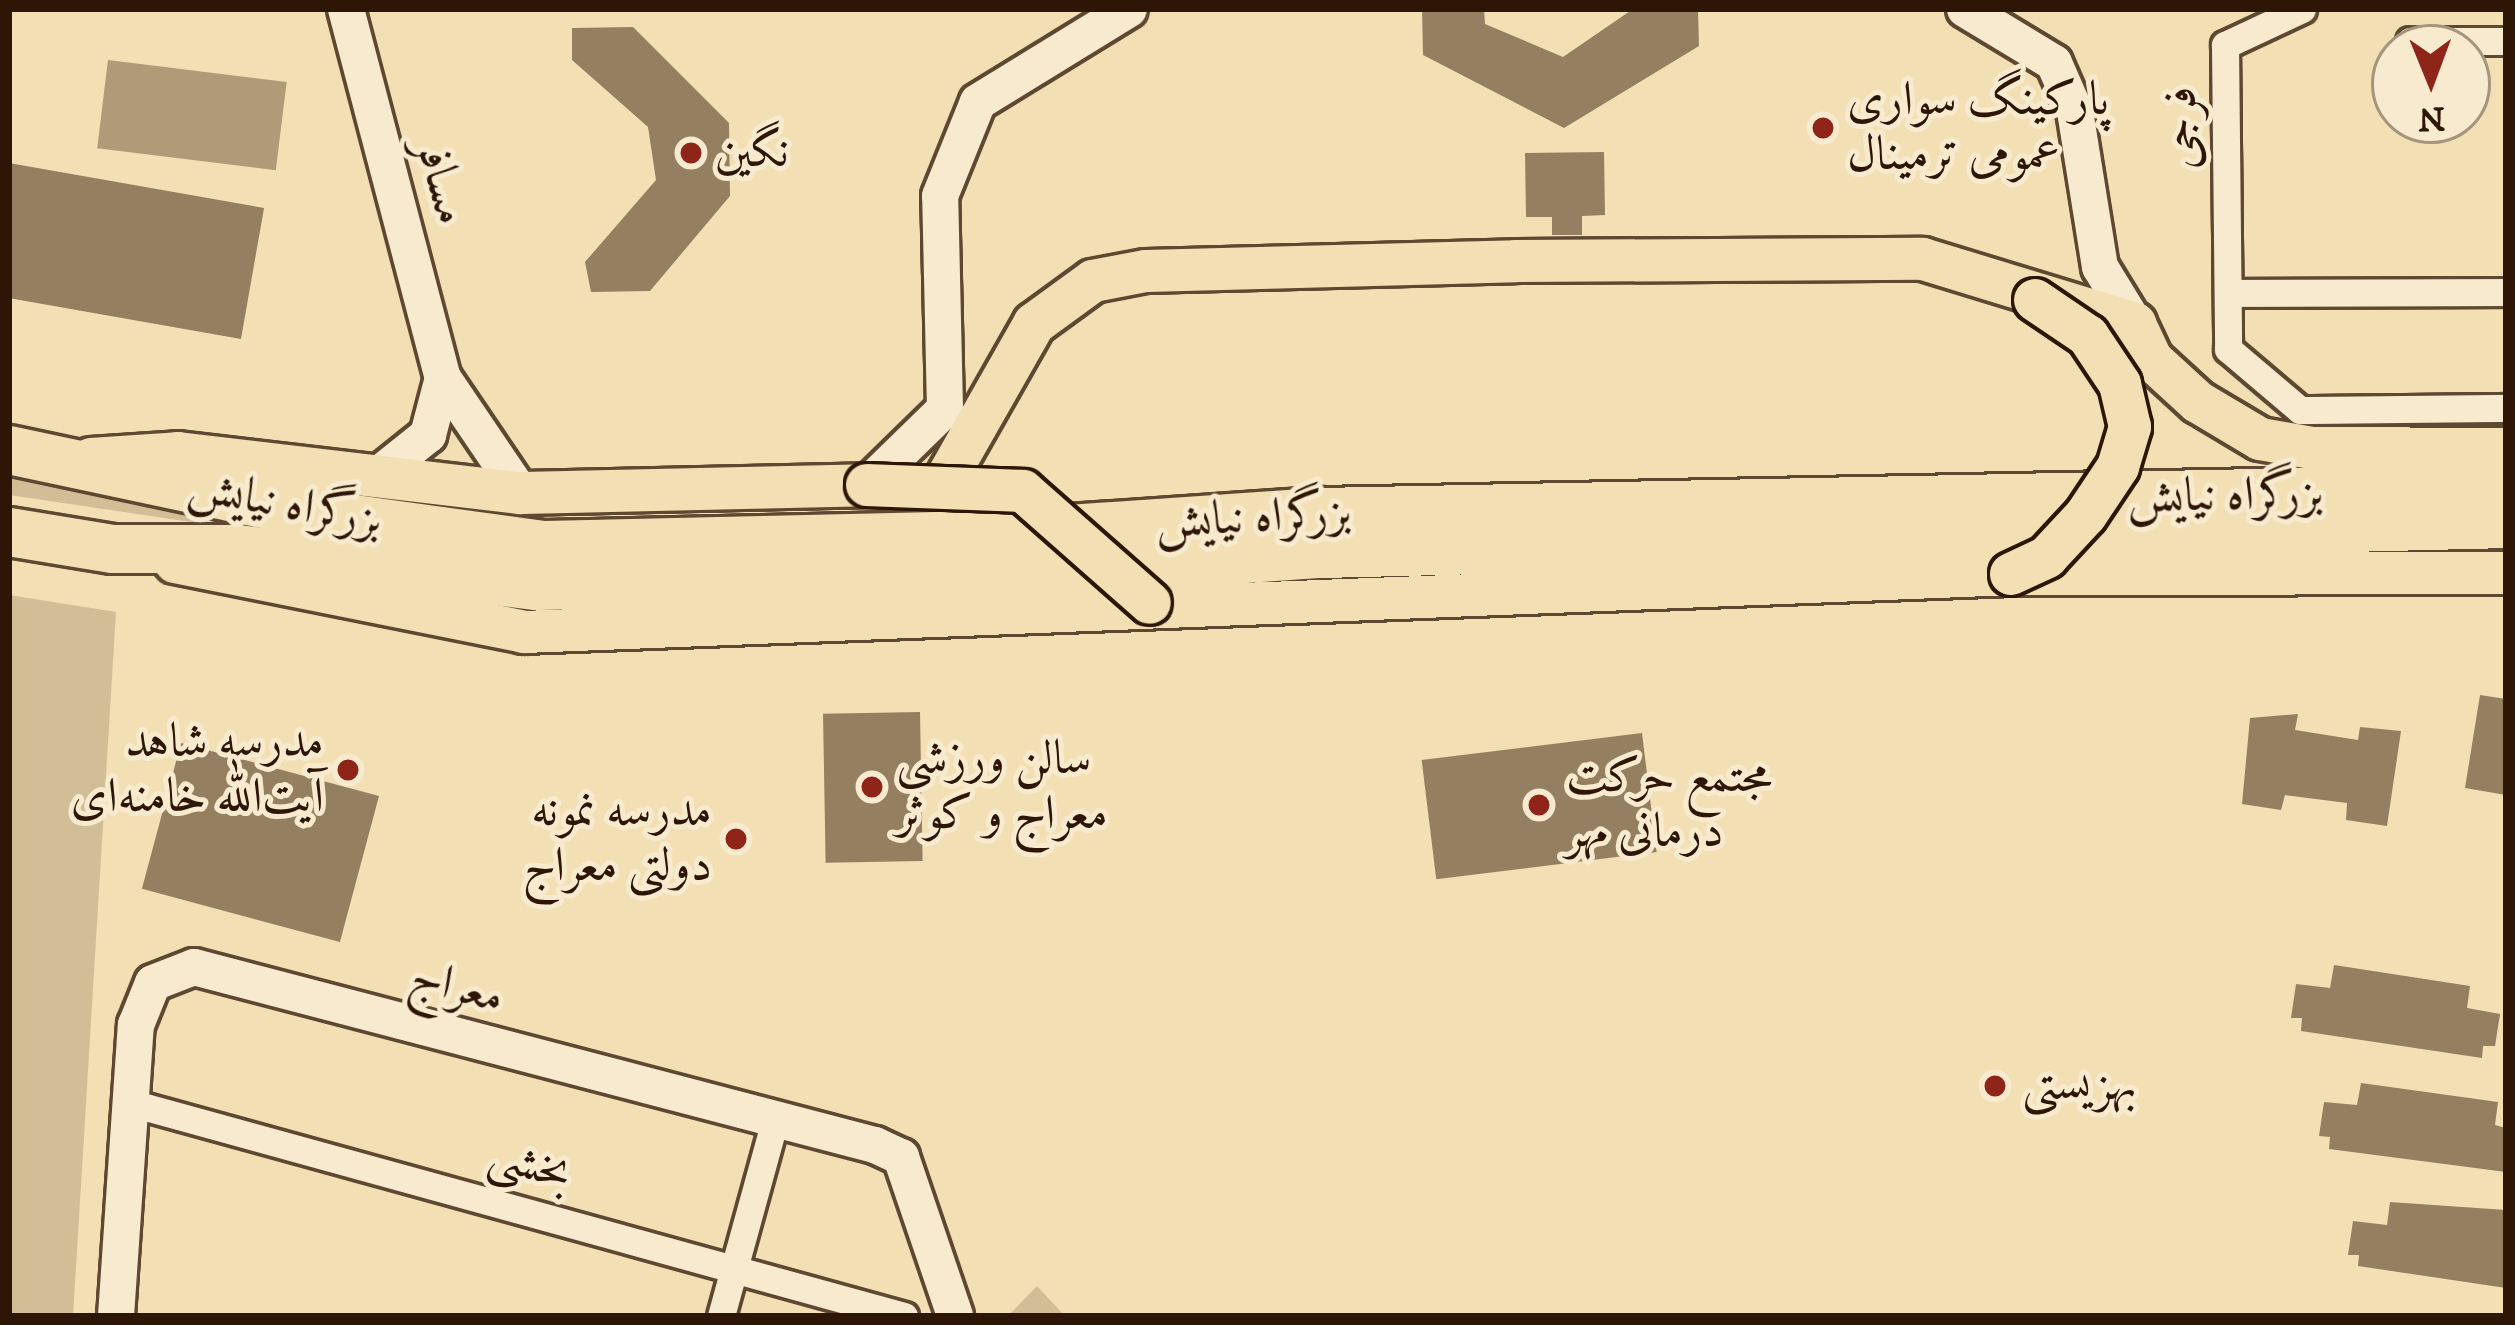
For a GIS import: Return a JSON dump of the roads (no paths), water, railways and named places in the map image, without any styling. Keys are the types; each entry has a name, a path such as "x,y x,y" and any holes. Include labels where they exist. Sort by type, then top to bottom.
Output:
{"highway":[{"name":"بزرگراه نیایش","path":"9,450 74,460 296,511 544,545 980,535 1321,512 2506,488"},
{"name":"بزرگراه نیایش","path":"9,532 113,549 238,549 538,586 989,577 1346,554 2506,524"}],"main road":[{"path":"941,488 1034,324 1093,281 1146,272 1837,256 1923,260 2035,300 2135,324 2151,359 2198,402 2260,439 2312,448 2506,449"},
{"path":"2011,574 2047,557 2086,515 2118,467 2130,427 2120,384 2088,336 2035,300"},
{"path":"74,460 178,453 383,471 521,493 867,485 1023,491 1150,603"},
{"name":"بزرگراه نیایش","path":"113,549 524,632 1150,603 2011,574 2506,573"}],"street":[{"name":"مسافر","path":"346,9 443,378"},
{"path":"867,485 945,409 940,196 979,102 1129,9"},
{"path":"1965,9 2054,63 2075,111 2100,267 2135,324"},
{"name":"فرجی","path":"2229,293 2225,45 2302,9"},
{"path":"2506,292 2229,293 2228,349 2300,410 2506,408"},
{"path":"383,471 428,435 443,378"},
{"path":"443,378 521,493"},
{"name":"معراج","path":"121,1315 136,1025 153,983 194,967 901,1157 955,1316"},
{"name":"بخشی","path":"131,1103 904,1316"},
{"path":"721,1316 775,1120"}],"place":[{"name":"پارکینگ سواری عمومی ترمینال","path":"1823,128"},
{"name":"نگین","path":"691,153"},
{"name":"مدرسه شاهد آیت‌الله خامنه‌ای","path":"348,770"},
{"name":"سالن ورزشی معراج و کوثر","path":"872,787"},
{"name":"مجتمع حرکت درمانی مهر","path":"1539,805"},
{"name":"مدرسه نمونه دولتی معراج","path":"736,839"},
{"name":"بهزیستی","path":"1995,1086"}]}
